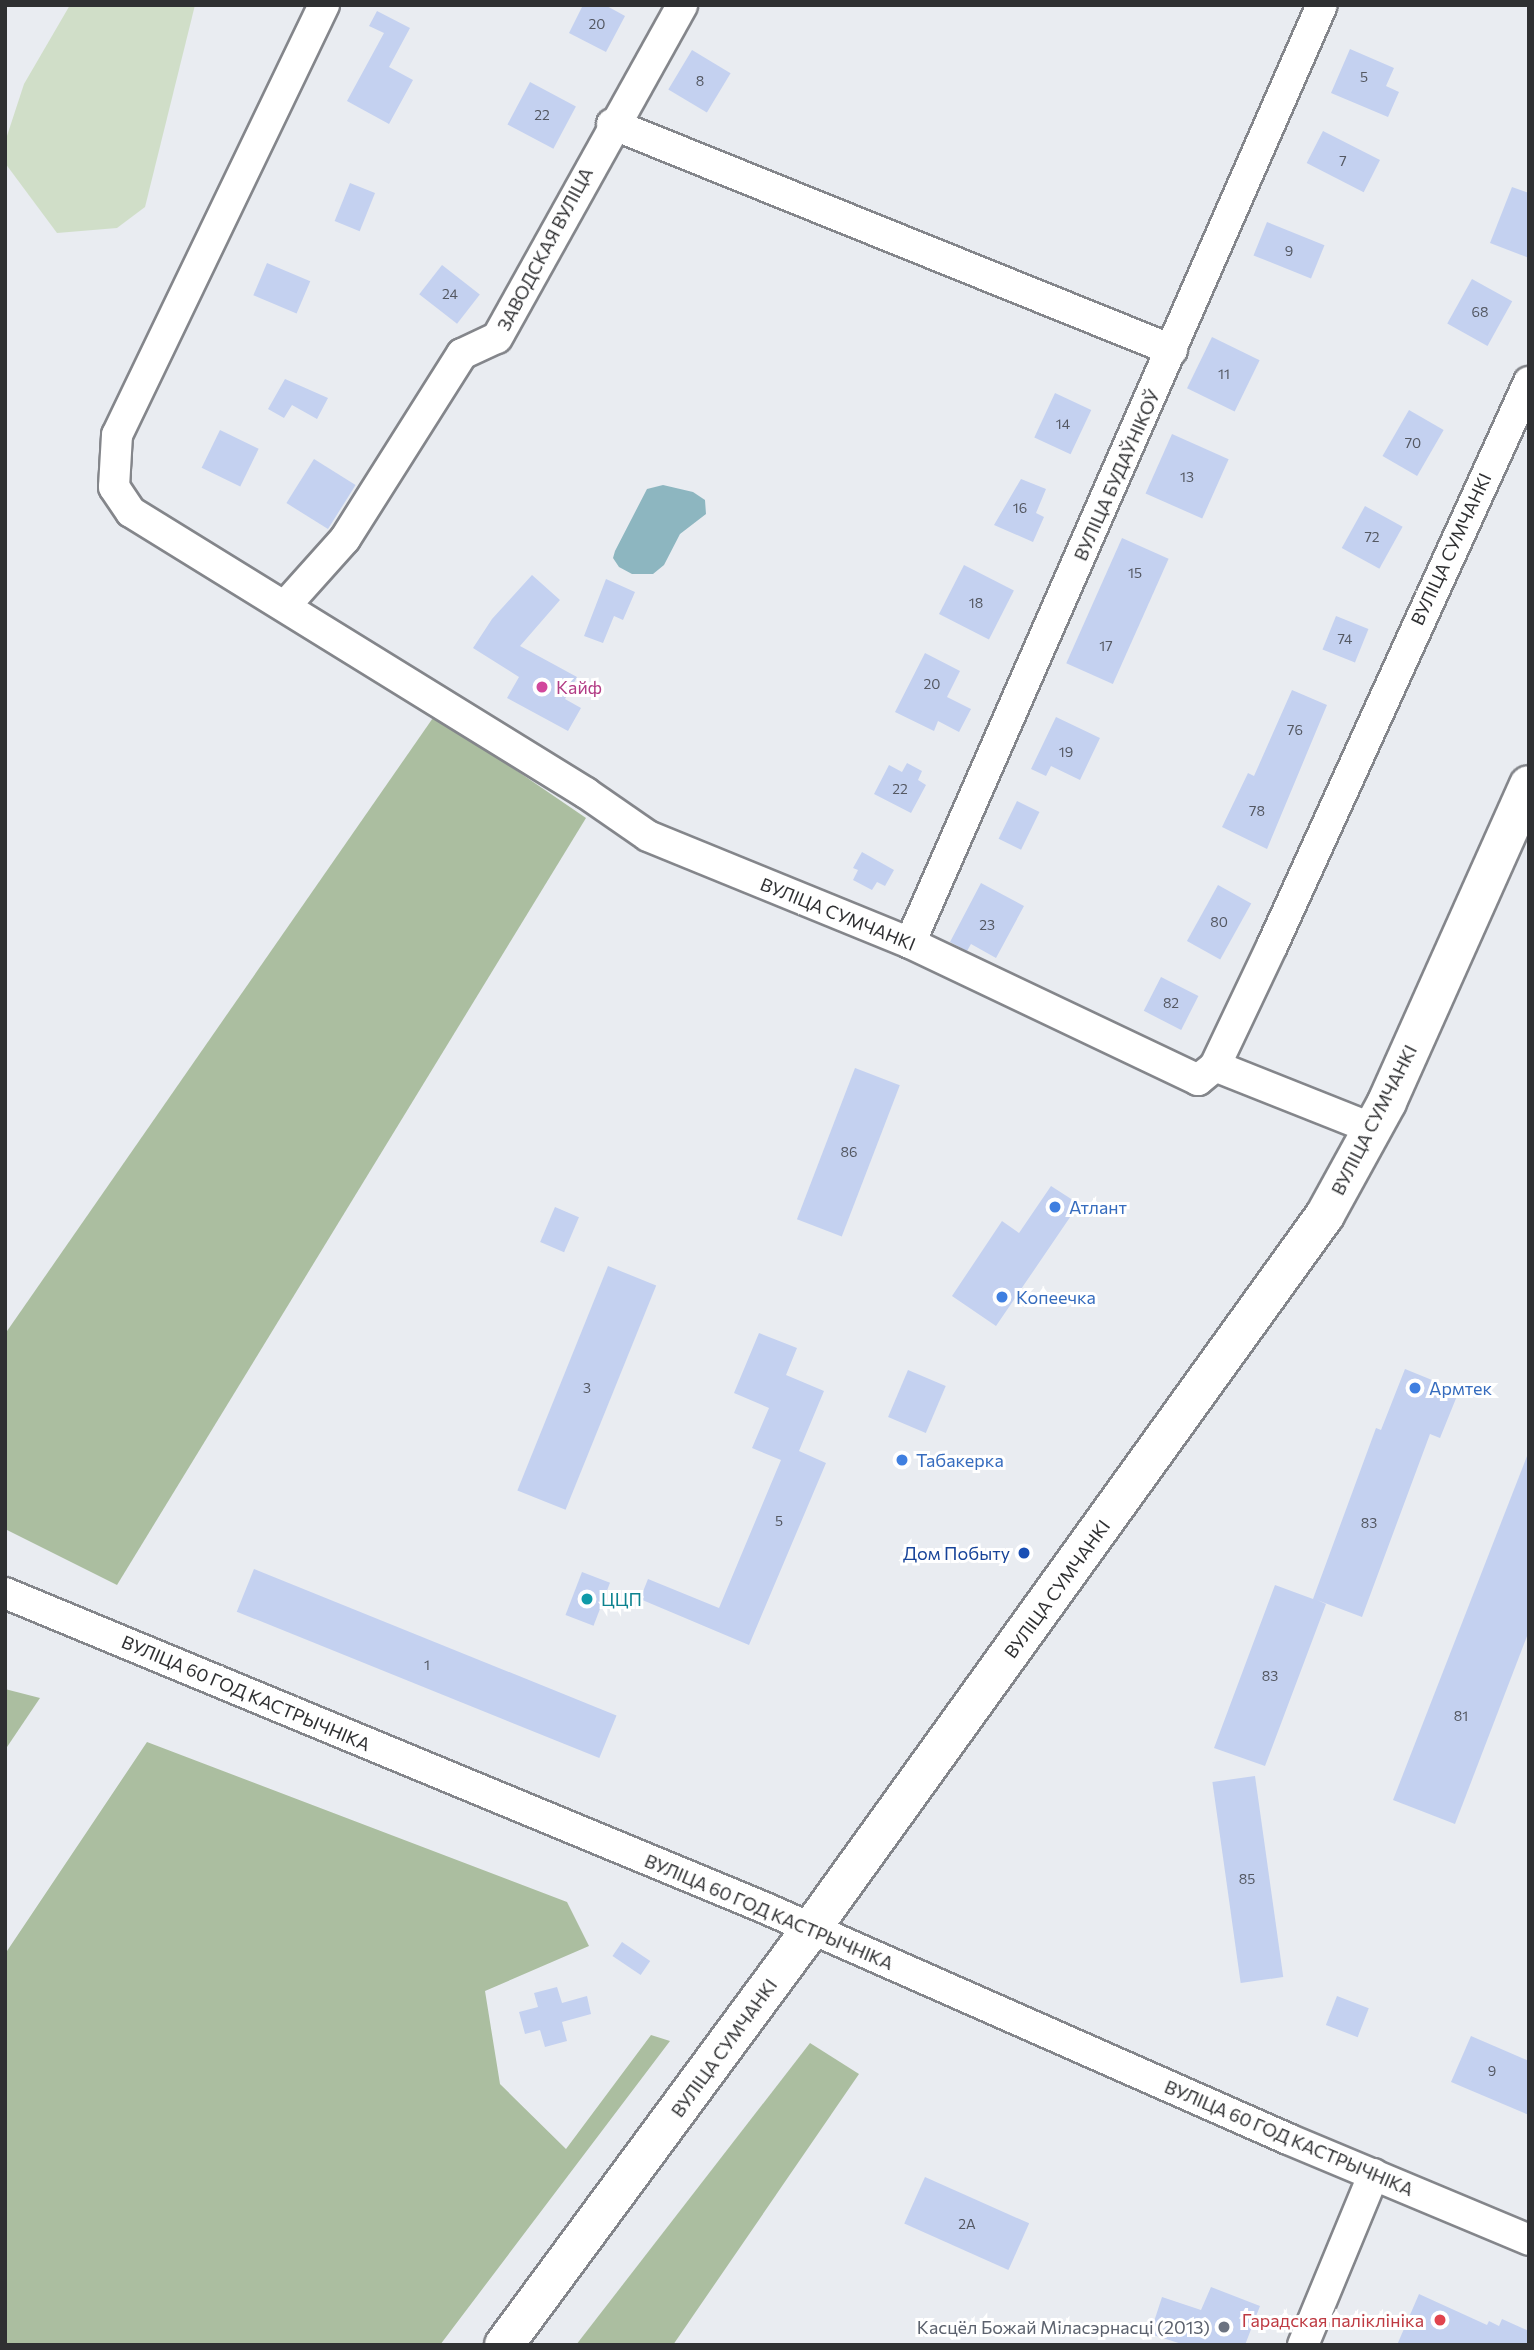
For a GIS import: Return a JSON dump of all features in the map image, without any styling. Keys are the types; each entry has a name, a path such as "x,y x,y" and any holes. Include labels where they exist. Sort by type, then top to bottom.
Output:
{"main road":[{"name":"ВУЛІЦА СУМЧАНКІ","path":"504,2345 811,1930 1325,1215 1373,1129 1529,785"}],"street":[{"name":"ВУЛІЦА СУМЧАНКІ","path":"324,5 117,435 114,487 131,512 285,606 648,836 910,943 1198,1080 1215,1066 1529,382"},
{"name":"ЗАВОДСКАЯ ВУЛІЦА","path":"285,606 345,539 463,354 498,338 612,124 681,5"},
{"name":"ВУЛІЦА БУДАЎНІКОЎ","path":"910,943 1322,5"},
{"path":"612,124 1172,351"},
{"path":"1215,1066 1373,1129"},
{"name":"ВУЛІЦА 60 ГОД КАСТРЫЧНІКА","path":"5,1593 811,1930 1529,2239"},
{"path":"1303,2345 1374,2174"}],"green space":[{"path":"70,5 195,5 145,207 117,228 57,233 5,163 5,142 24,84"},
{"path":"435,715 586,818 117,1585 5,1529 5,1334"},
{"path":"5,1689 40,1698 5,1750"},
{"path":"147,1742 567,1902 589,1946 485,1991 500,2084 566,2149 651,2035 670,2041 440,2345 5,2345 5,1954"},
{"path":"810,2043 859,2074 673,2345 576,2345"}],"water":[{"path":"663,485 693,492 705,500 706,514 680,534 664,565 653,574 632,574 619,567 613,558 615,551 647,489"}],"building":[{"path":"583,5 605,5 625,16 606,52 569,33"},
{"path":"377,11 410,28 389,67 413,80 389,124 347,101 384,33 369,26"},
{"path":"1350,49 1394,68 1386,86 1399,92 1388,117 1331,93"},
{"path":"692,50 731,73 707,113 668,89"},
{"path":"530,82 576,106 553,149 507,124"},
{"path":"1323,131 1380,160 1364,192 1307,163"},
{"path":"350,183 375,193 360,231 335,221"},
{"path":"1512,187 1529,193 1529,258 1490,243"},
{"path":"1267,222 1324,245 1311,279 1254,255"},
{"path":"267,263 310,281 297,314 253,295"},
{"path":"442,265 480,295 457,324 419,294"},
{"path":"1472,279 1512,301 1488,346 1447,324"},
{"path":"1212,337 1260,360 1235,411 1187,388"},
{"path":"285,379 328,398 317,419 292,405 284,418 268,409"},
{"path":"1055,393 1091,410 1071,454 1034,437"},
{"path":"1409,410 1444,430 1417,476 1382,456"},
{"path":"220,430 259,449 240,487 202,468"},
{"path":"1172,434 1229,459 1202,519 1146,493"},
{"path":"314,459 356,485 328,529 286,503"},
{"path":"1021,479 1046,489 1036,513 1044,517 1033,542 994,525"},
{"path":"1365,506 1403,527 1379,569 1342,548"},
{"path":"1122,538 1169,559 1113,684 1066,663"},
{"path":"964,565 1014,590 989,639 939,614"},
{"path":"532,575 560,600 520,646 577,677 565,699 581,708 568,731 507,698 519,677 473,648 492,619"},
{"path":"606,579 635,592 623,620 614,616 603,643 584,636"},
{"path":"1336,616 1368,629 1355,662 1323,649"},
{"path":"925,653 960,671 947,697 971,709 959,732 938,721 934,731 895,712"},
{"path":"1292,690 1327,705 1267,849 1222,827 1248,773 1254,776"},
{"path":"1056,717 1100,738 1080,780 1051,766 1046,776 1031,769"},
{"path":"907,763 922,771 918,780 926,785 911,813 874,794 889,765 902,772"},
{"path":"1017,801 1039,812 1021,850 999,839"},
{"path":"862,852 894,870 885,886 877,882 872,890 853,880 858,870 853,868"},
{"path":"981,883 1024,906 996,958 971,944 967,951 950,942"},
{"path":"1218,885 1251,903 1220,959 1187,941"},
{"path":"1161,977 1198,996 1181,1030 1144,1011"},
{"path":"855,1068 900,1085 842,1236 797,1219"},
{"path":"1051,1186 1079,1204 996,1326 952,1296 1002,1221 1019,1233"},
{"path":"555,1207 579,1217 564,1252 540,1242"},
{"path":"608,1266 656,1285 566,1510 517,1490"},
{"path":"759,1333 797,1348 786,1375 824,1391 799,1451 826,1463 749,1645 640,1599 648,1579 719,1608 781,1460 752,1448 769,1408 734,1393"},
{"path":"1405,1369 1459,1391 1440,1438 1430,1434 1362,1617 1317,1600 1326,1604 1265,1766 1214,1748 1275,1585 1313,1599 1376,1428 1381,1430"},
{"path":"908,1370 946,1386 926,1433 888,1417"},
{"path":"1529,1451 1529,1631 1455,1824 1393,1800"},
{"path":"254,1569 617,1715 599,1758 237,1612"},
{"name":"ЦЦП","path":"582,1572 610,1583 594,1626 566,1615"},
{"path":"1255,1776 1283,1977 1241,1983 1212,1782"},
{"path":"622,1942 650,1961 641,1975 612,1956"},
{"path":"557,1987 562,2003 587,1996 591,2014 562,2022 567,2041 545,2047 540,2030 525,2034 519,2012 538,2007 534,1993"},
{"path":"1337,1996 1369,2008 1358,2037 1326,2025"},
{"path":"1471,2036 1529,2061 1529,2115 1451,2082"},
{"path":"925,2177 1029,2223 1008,2270 904,2224"},
{"name":"Касцёл Божай Міласэрнасці (2013)","path":"1211,2287 1260,2306 1245,2345 1185,2345 1150,2334 1162,2297 1201,2310"},
{"name":"Гарадская паліклініка","path":"1419,2294 1487,2325 1489,2321 1499,2326 1502,2319 1529,2331 1529,2345 1397,2345"}],"place":[{"name":"Кайф","path":"542,687"},
{"name":"Атлант","path":"1055,1207"},
{"name":"Копеечка","path":"1002,1297"},
{"name":"Армтек","path":"1415,1388"},
{"name":"Табакерка","path":"902,1460"},
{"name":"Дом Побыту","path":"1024,1553"},
{"name":"ЦЦП","path":"587,1599"},
{"name":"Гарадская паліклініка","path":"1440,2320"},
{"name":"Касцёл Божай Міласэрнасці (2013)","path":"1224,2327"}]}
